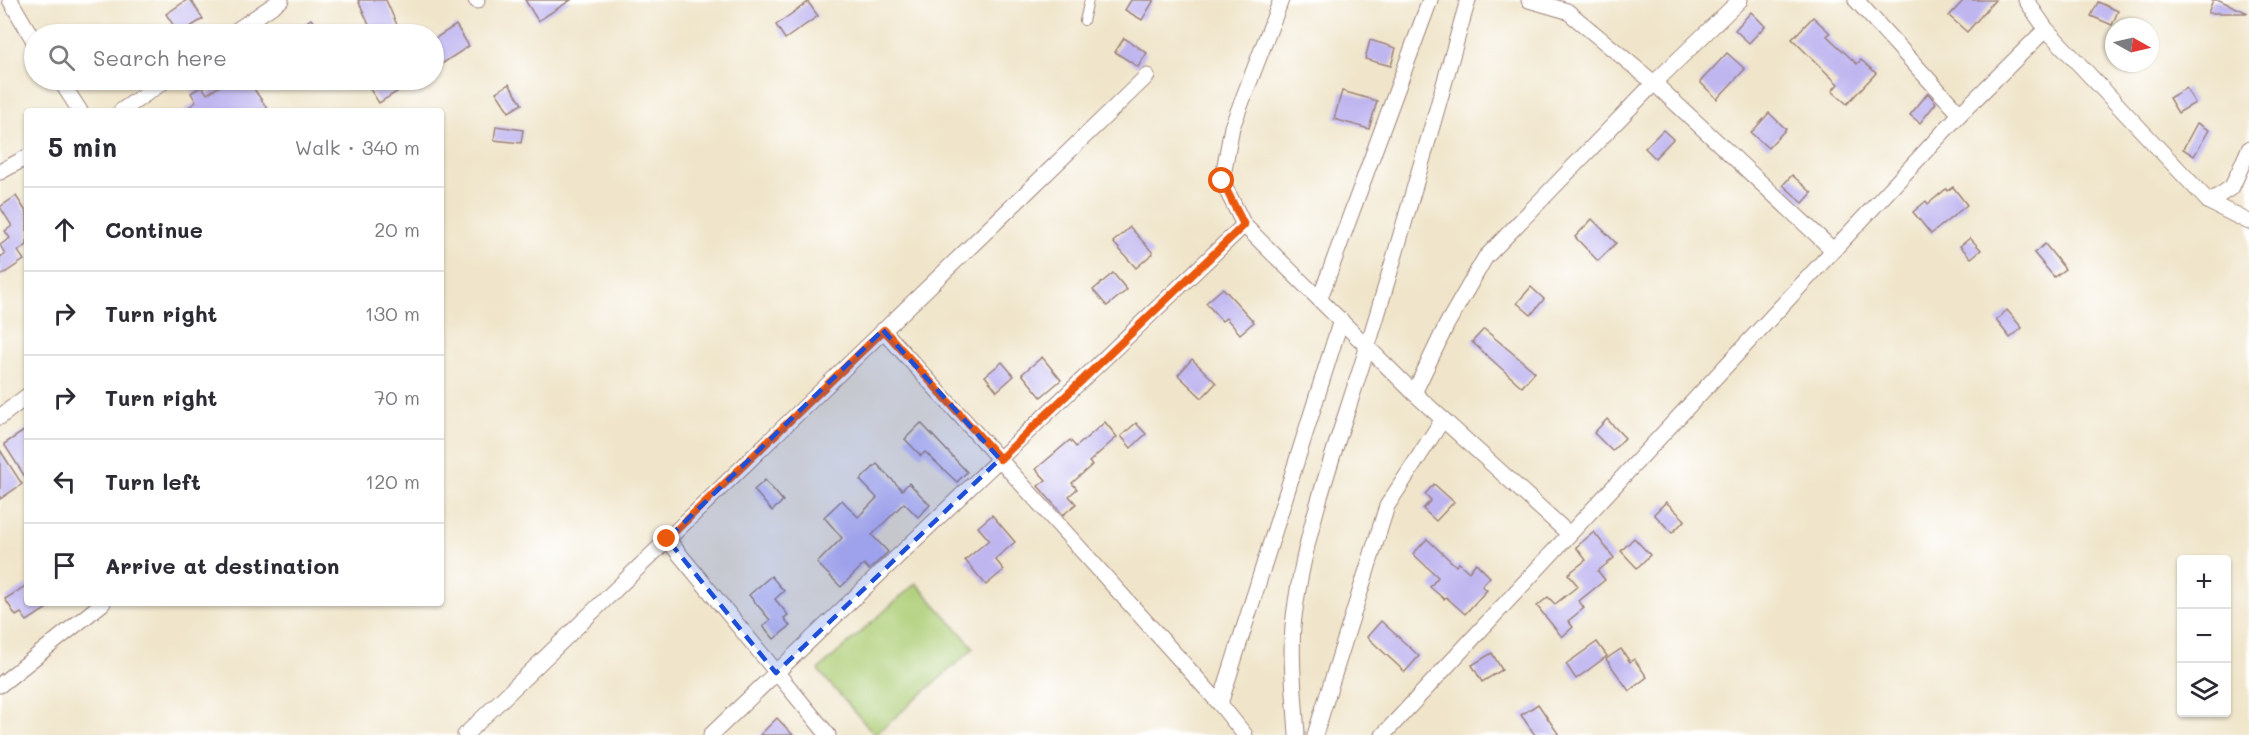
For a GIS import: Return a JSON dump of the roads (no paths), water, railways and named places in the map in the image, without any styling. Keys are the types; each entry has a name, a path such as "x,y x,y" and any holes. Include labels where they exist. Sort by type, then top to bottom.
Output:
{"street":[{"path":"10,0 24,24"},
{"path":"245,24 280,0"},
{"path":"1281,0 1232,127 1222,181 1244,225 1414,393 1569,534"},
{"path":"1320,298 1430,0"},
{"path":"1297,735 1292,664 1293,626 1304,558 1324,480 1368,347 1468,0"},
{"path":"1530,0 1569,5 1833,250"},
{"path":"1414,393 1448,324 1485,258 1654,83 1740,0"},
{"path":"1856,0 1960,114"},
{"path":"2026,0 2046,29 2209,202 2249,222"},
{"path":"1383,735 1960,114 2046,29"},
{"path":"465,735 1147,76"},
{"path":"67,90 79,108"},
{"path":"125,108 151,90"},
{"path":"2209,202 2232,187 2249,149"},
{"path":"0,172 24,159"},
{"path":"711,735 1244,225"},
{"path":"1220,704 1341,320"},
{"path":"884,330 1220,704 1245,735"},
{"path":"0,417 24,398"},
{"path":"1315,735 1387,506 1443,419"},
{"path":"667,539 828,735"},
{"path":"0,685 99,606"}],"lane":[{"path":"1084,21 1089,0"}]}
